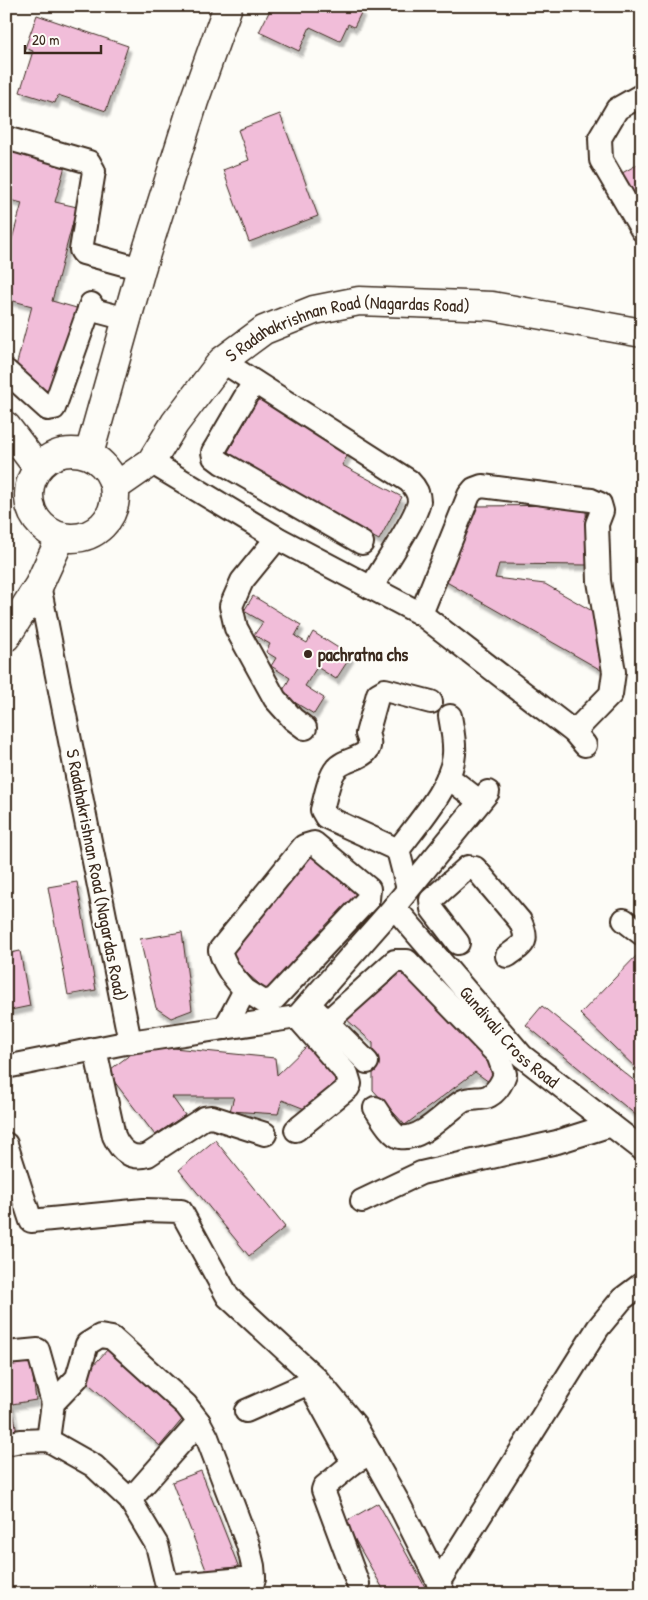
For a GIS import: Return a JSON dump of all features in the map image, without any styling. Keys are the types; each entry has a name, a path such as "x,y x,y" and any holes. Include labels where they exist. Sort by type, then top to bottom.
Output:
{"street":[{"path":"89,454 141,269 194,101 228,6"},
{"path":"642,95 617,109 600,138 601,160 642,230"},
{"path":"6,138 89,162 94,172 81,250 141,269"},
{"name":"S Radahakrishnan Road (Nagardas Road)","path":"115,487 152,462 175,423 222,361 264,330 314,310 359,300 492,306 642,333"},
{"path":"6,371 48,409 54,408 90,306 127,319"},
{"path":"222,361 409,480 418,492 417,509 371,588"},
{"path":"254,382 213,452 214,457 222,464 362,543"},
{"path":"6,426 38,468"},
{"path":"61,453 89,454 101,462 110,473 115,487 116,502 111,516 102,527 90,535 75,539 61,537 47,531 37,521 30,509 28,494 31,481 38,468 48,459 61,453"},
{"path":"152,462 277,538 421,614 580,738 610,694 614,672 597,563 596,524 602,510 600,504 591,500 482,486 474,490 469,495 421,614"},
{"path":"6,637 39,584 61,537"},
{"path":"277,538 242,581 232,606 236,628 275,699 293,719 305,728"},
{"name":"S Radahakrishnan Road (Nagardas Road)","path":"39,584 130,1042"},
{"path":"398,850 326,818 322,810 334,770 340,765 363,755 368,747 369,739 367,734 378,694 385,690 432,702"},
{"path":"398,850 444,787 448,777 454,756 450,716"},
{"path":"6,1067 130,1042 169,1040 218,1032 303,1010 394,906 483,796 448,777"},
{"path":"314,843 369,889 368,899 274,999 264,1002 245,990 232,976 222,959 220,950 304,846 314,843"},
{"path":"398,850 408,889"},
{"path":"437,853 459,875"},
{"path":"432,951 458,943 432,909 431,900 468,867 475,868 520,921 526,938 524,944 507,956"},
{"name":"Gundivali Cross Road","path":"394,906 522,1056 642,1149"},
{"path":"624,920 642,934"},
{"path":"327,1022 395,961 407,961 498,1055 505,1074 500,1087 488,1097 465,1100 424,1130 411,1136 400,1137 394,1134 375,1108"},
{"path":"218,1032 245,990"},
{"path":"303,1010 327,1022 366,1062"},
{"path":"296,1130 348,1088 350,1084 347,1074 303,1010"},
{"path":"218,1032 262,1032"},
{"path":"95,1049 114,1136 122,1148 131,1156 139,1158 148,1155 204,1118 212,1117 265,1134"},
{"path":"362,1201 421,1173 557,1142 611,1125"},
{"path":"6,1144 31,1221 144,1210 180,1211 228,1297 355,1425 362,1458 397,1500 441,1588"},
{"path":"441,1588 598,1328 622,1299 642,1284"},
{"path":"6,1444 21,1441 48,1440 94,1466 130,1500 157,1545 166,1590 252,1586 253,1566 248,1545 207,1437 200,1422 186,1405 112,1338 105,1336 100,1336 87,1344 77,1378 53,1403"},
{"path":"6,1353 38,1350 53,1403 48,1440"},
{"path":"246,1411 313,1381"},
{"path":"130,1500 200,1422"},
{"path":"358,1584 323,1490 327,1484 362,1458"}],"building":[{"path":"272,6 352,6 362,11 354,27 348,24 340,41 310,27 299,51 259,32"},
{"path":"37,15 128,46 106,111 58,95 55,103 20,92 33,51 25,48"},
{"path":"280,114 318,216 249,242 223,170 249,160 238,130"},
{"path":"6,141 35,148 33,158 65,166 55,202 77,207 52,301 80,309 56,398 39,394 40,386 14,374 32,306 6,299 6,261 22,203 6,199"},
{"path":"642,162 642,213 615,177"},
{"path":"258,399 351,449 342,465 402,497 379,540 225,457"},
{"path":"586,505 587,565 499,564 495,578 545,584 594,612 608,674 443,580 474,506"},
{"name":"pachratna chs","path":"253,596 301,625 295,636 307,643 313,632 351,656 336,679 317,667 305,686 324,698 314,714 281,694 290,678 271,666 276,658 266,652 270,644 254,635 263,622 244,611"},
{"path":"313,850 361,893 270,994 229,957"},
{"path":"77,882 96,990 68,995 48,887"},
{"path":"182,932 192,1010 171,1018 156,1008 140,939"},
{"path":"642,950 642,1074 580,1014"},
{"path":"20,951 30,1006 6,1011 6,954"},
{"path":"401,966 500,1072 489,1082 475,1072 405,1125 373,1090 373,1043 345,1018"},
{"path":"542,1006 642,1087 642,1120 526,1025"},
{"path":"143,1045 275,1058 277,1075 308,1045 345,1073 310,1111 282,1100 278,1114 230,1111 234,1097 172,1097 185,1115 155,1135 107,1072"},
{"path":"215,1140 285,1227 249,1256 179,1170"},
{"path":"108,1349 185,1416 160,1446 82,1378"},
{"path":"31,1362 36,1400 12,1404 17,1434 6,1435 6,1366"},
{"path":"201,1471 239,1568 210,1580 172,1482"},
{"path":"378,1503 429,1594 386,1594 345,1522"}],"place":[{"name":"pachratna chs","path":"308,654"}]}
